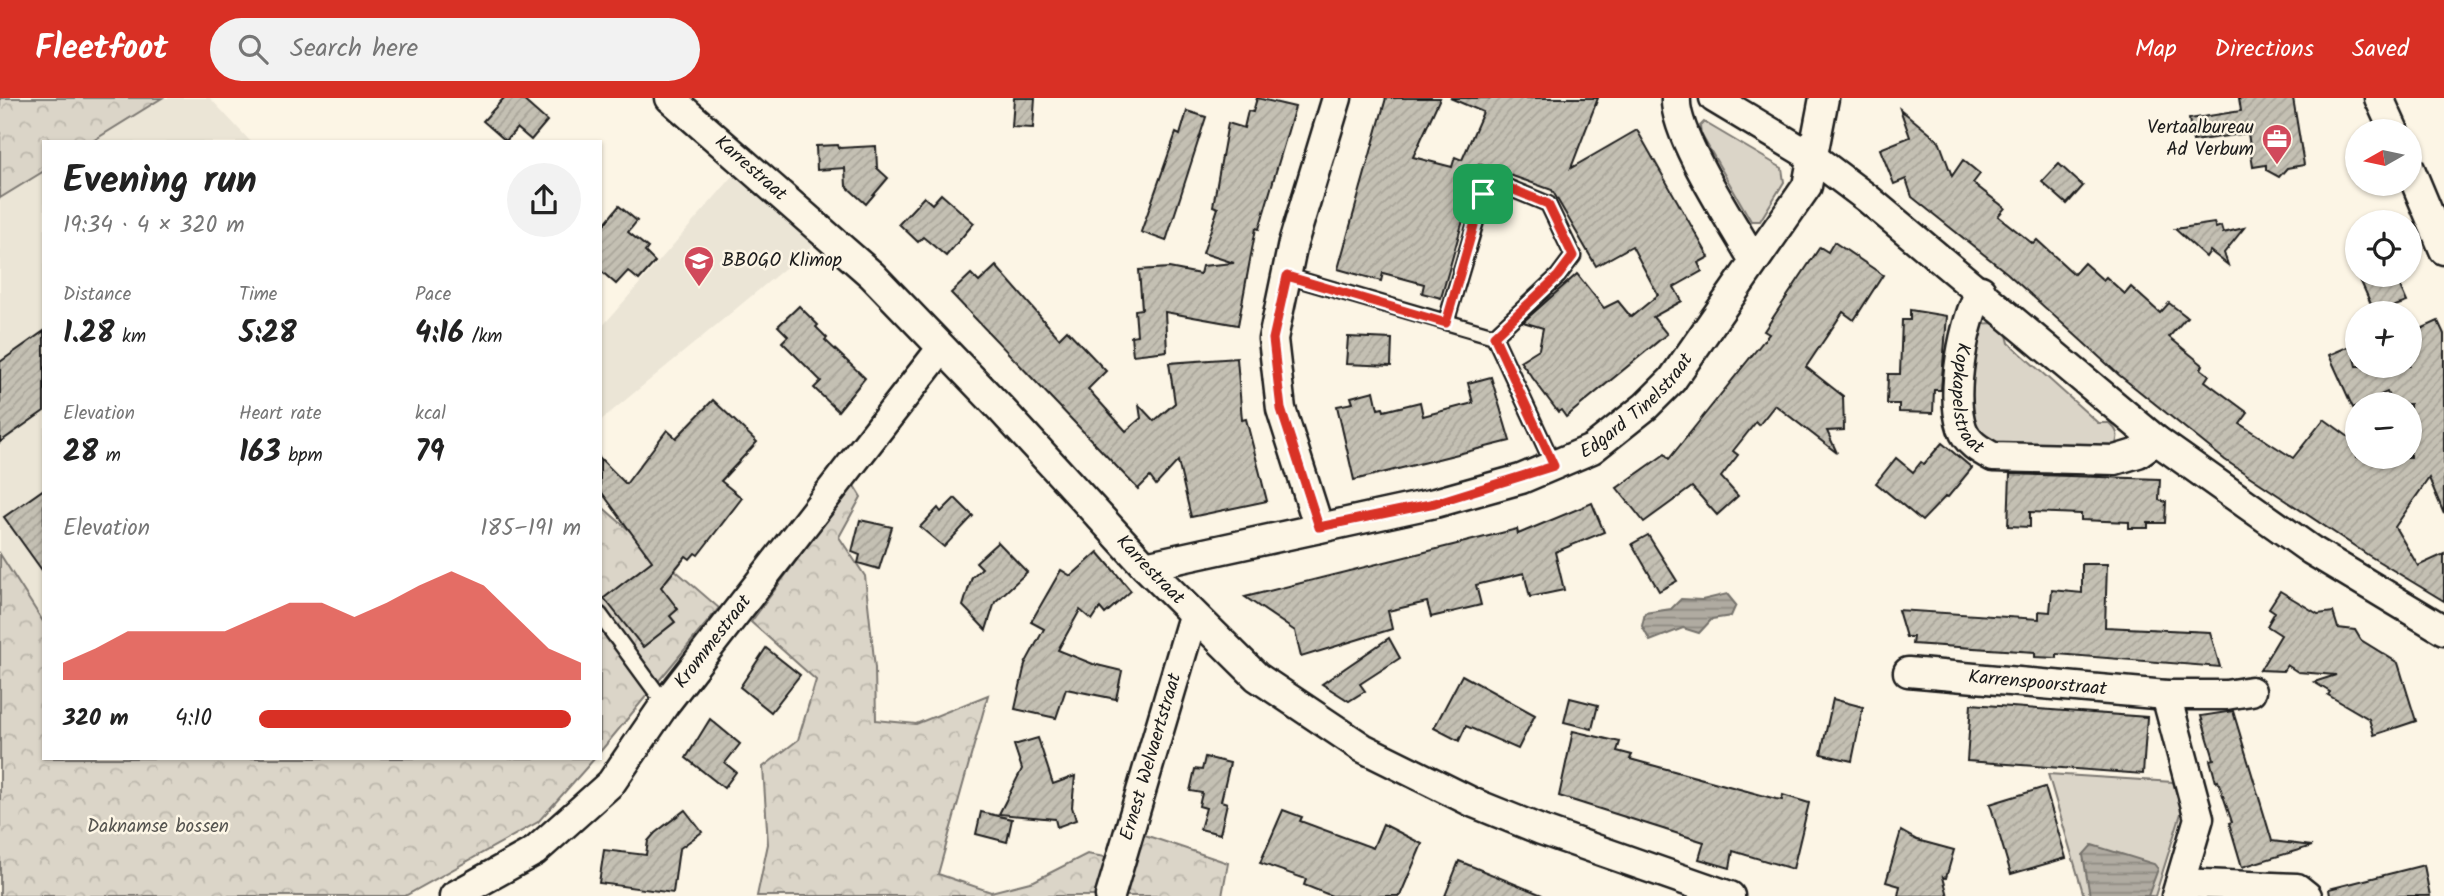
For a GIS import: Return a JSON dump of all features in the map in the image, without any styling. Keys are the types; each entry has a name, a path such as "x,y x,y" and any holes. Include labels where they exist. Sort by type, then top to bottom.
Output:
{"street":[{"name":"Karrestraat","path":"670,98 872,275 1001,409 1145,566 1257,677 1363,748 1474,803 1541,830 1730,896"},
{"path":"1319,527 1281,409 1273,339 1287,276 1337,98"},
{"path":"1676,98 1680,121 1755,261"},
{"path":"1714,98 1814,158 1981,290 2156,440 2311,551 2444,630"},
{"name":"Edgard Tinelstraat","path":"1145,566 1435,503 1554,466 1592,449 1672,380 1807,186 1824,98"},
{"path":"2379,98 2388,119"},
{"path":"2421,196 2444,250"},
{"name":"Kopkapelstraat","path":"1981,290 1966,327 1958,410 1962,430 1975,447 1993,457 2115,460 2138,453 2156,440"},
{"name":"Krommestraat","path":"454,896 535,851 611,783 665,704 941,349"},
{"name":"Ernest Welvaertstraat","path":"1110,896 1194,616"},
{"name":"Karrenspoorstraat","path":"1908,672 2166,695 2226,695 2251,691"},
{"path":"2166,695 2199,818 2178,890 2297,888 2307,896"}],"lane":[{"path":"1446,323 1483,194 1502,185 1548,204 1573,256 1558,276 1494,336"},
{"path":"1287,276 1494,336"},
{"path":"1494,336 1554,466"},
{"path":"602,618 665,704"}],"shaded area":[{"path":"162,98 210,98 249,140 94,140"},
{"path":"42,172 42,620 0,554 0,198"},
{"name":"BBOGO Klimop","path":"734,175 813,245 602,419 602,327"},
{"path":"1727,594 1736,605 1731,616 1712,619 1699,633 1683,628 1650,641 1642,626 1645,613 1671,609 1681,599 1702,600"},
{"path":"2092,845 2154,864 2158,869 2148,896 2090,896 2083,855"}],"green space":[{"path":"0,98 162,98 94,140 42,140 42,172 0,198"},
{"path":"1704,122 1782,168 1784,182 1760,221 1751,221 1701,134 1700,126"},
{"path":"1992,323 2006,331 2009,343 2098,423 2109,423 2116,430 2115,446 1990,448 1971,432 1969,347 1979,324"},
{"path":"853,484 861,497 839,537 865,576 875,668 876,720 916,724 988,695 938,874 991,892 1034,881 1087,854 1136,862 1142,834 1228,863 1222,896 757,896 768,844 763,767 798,740 816,680 751,622"},
{"path":"602,507 719,608 602,750"},
{"name":"Daknamse bossen","path":"0,554 42,620 42,760 593,760 538,822 405,896 0,896"},
{"path":"2048,774 2173,782 2182,810 2155,896 2084,896"}],"building":[{"path":"504,98 521,98 547,121 531,140 517,128 505,140 483,121"},
{"path":"1014,98 1035,98 1033,128 1012,127"},
{"path":"1257,98 1295,107 1259,229 1256,228 1238,325 1165,312 1167,351 1133,355 1131,336 1137,335 1135,310 1142,309 1139,270 1169,268 1200,274 1202,266 1234,263 1203,253 1218,208 1213,206 1228,123 1244,128 1248,111 1253,112"},
{"path":"1386,98 1440,98 1413,157 1452,167 1455,157 1462,160 1483,112 1450,98 1598,98 1571,168 1637,130 1709,257 1698,263 1702,271 1674,287 1682,301 1653,317 1667,334 1566,417 1561,410 1558,412 1520,361 1539,349 1543,328 1523,322 1577,274 1604,308 1618,301 1631,317 1658,295 1632,246 1596,266 1552,190 1479,164 1441,298 1422,293 1424,284 1383,273 1381,281 1338,269"},
{"path":"2239,98 2293,98 2304,165 2287,168 2279,177 2266,170 2266,165 2253,167 2248,133 2193,141 2189,119 2241,111"},
{"path":"1900,109 1939,141 1952,176 1963,160 1980,174 1973,183 2005,208 1998,216 2033,244 2037,240 2074,274 2084,263 2103,280 2106,277 2125,294 2131,287 2160,313 2169,303 2187,317 2169,337 2203,365 2201,369 2209,375 2205,381 2248,413 2240,424 2293,458 2324,419 2345,434 2345,469 2422,469 2422,392 2346,392 2329,355 2345,348 2345,378 2422,378 2422,328 2438,321 2444,334 2444,514 2429,478 2395,527 2418,566 2444,554 2444,601 2368,555 2225,460 2119,375 2007,273 1912,197 1906,179 1894,184 1880,149 1910,137"},
{"path":"1187,111 1206,117 1166,241 1141,232 1176,133 1180,135"},
{"path":"838,145 839,148 876,146 877,168 888,178 866,204 846,186 845,168 817,170 816,146"},
{"path":"2059,164 2083,186 2067,204 2042,182"},
{"path":"941,194 974,223 946,256 923,237 918,242 899,224 924,197 932,204"},
{"path":"619,206 637,221 628,232 648,248 645,252 655,262 639,280 628,271 616,284 602,272 602,227"},
{"path":"2214,223 2216,228 2221,226 2223,233 2244,228 2224,253 2228,265 2210,251 2206,257 2175,229"},
{"path":"1834,242 1883,275 1854,320 1843,312 1806,367 1843,396 1844,430 1827,431 1837,453 1775,405 1759,425 1756,422 1733,451 1738,455 1721,477 1738,496 1717,515 1692,487 1644,522 1617,488 1665,454 1669,459 1769,334 1764,331 1820,247 1828,252"},
{"path":"996,266 1059,338 1067,330 1106,371 1088,389 1126,431 1141,418 1139,405 1154,421 1175,403 1169,363 1237,358 1242,420 1246,419 1267,501 1191,517 1178,461 1156,485 1150,477 1138,489 951,293 971,274 979,282"},
{"path":"2363,287 2400,287 2407,301 2370,301"},
{"path":"799,306 818,325 816,327 827,338 825,340 865,378 838,411 814,388 821,381 782,342 788,336 778,326"},
{"path":"1910,310 1947,316 1941,390 1934,390 1933,413 1899,412 1899,404 1887,404 1888,374 1900,374 1902,320 1910,320"},
{"path":"42,332 42,412 0,442 0,362"},
{"path":"1348,337 1392,339 1391,366 1346,364"},
{"path":"1491,377 1510,441 1354,480 1337,406 1353,403 1351,397 1374,391 1378,409 1383,408 1384,411 1420,402 1423,416 1473,403 1468,383"},
{"path":"713,400 757,442 721,481 742,498 698,555 695,553 690,559 686,556 661,587 678,609 670,616 675,622 643,647 604,598 652,561 602,493 602,460 626,484 667,430 676,438"},
{"path":"1942,443 1972,468 1948,497 1922,521 1876,483 1896,458 1913,472 1921,462 1924,464"},
{"path":"2010,474 2160,479 2159,500 2166,502 2165,523 2148,523 2148,528 2129,528 2129,522 2081,520 2081,514 2030,512 2030,527 2008,526"},
{"path":"42,490 42,570 4,517"},
{"path":"955,498 973,516 944,547 920,527 938,508 941,512"},
{"path":"1592,503 1604,532 1555,552 1564,590 1530,597 1524,573 1476,585 1481,605 1431,617 1427,602 1388,611 1392,629 1301,657 1295,631 1245,597 1517,529 1518,534"},
{"path":"860,520 892,527 879,569 858,563 860,555 852,552"},
{"path":"1648,535 1677,581 1659,591 1632,544"},
{"path":"998,542 1027,572 995,602 986,630 963,606 972,577 982,568 976,562"},
{"path":"1098,552 1131,591 1105,614 1100,608 1092,620 1080,610 1058,650 1093,664 1122,671 1116,699 1066,689 1056,718 1015,709 1025,664 1044,629 1031,622 1061,570 1071,576"},
{"path":"2082,564 2107,564 2105,627 2210,632 2220,667 2057,654 2057,658 2035,657 2035,652 1912,644 1913,637 1906,637 1898,610 2039,619 2039,611 2050,612 2052,590 2082,593"},
{"path":"2280,591 2318,614 2333,612 2338,628 2355,630 2361,640 2398,663 2416,721 2374,735 2369,719 2328,695 2330,692 2314,682 2336,675 2298,672 2287,665 2283,671 2260,670 2281,635 2267,626 2275,612 2269,608"},
{"path":"1389,638 1400,658 1360,684 1365,691 1349,701 1322,684"},
{"path":"766,648 800,675 771,712 740,687"},
{"path":"1462,675 1535,715 1518,749 1466,726 1459,741 1434,728"},
{"path":"1570,698 1598,705 1592,729 1564,722"},
{"path":"1833,699 1863,707 1852,761 1821,754"},
{"path":"1971,704 2147,717 2143,774 1967,761"},
{"path":"2233,711 2272,841 2312,846 2242,867 2229,823 2232,822 2210,760 2214,759 2201,716"},
{"path":"710,719 740,744 725,763 736,772 724,788 686,758"},
{"path":"1573,731 1620,742 1617,751 1632,755 1630,759 1776,799 1782,800 1783,795 1809,803 1793,869 1733,851 1730,868 1699,859 1704,842 1559,796"},
{"path":"1038,738 1053,784 1075,776 1072,807 1076,820 1057,827 1055,819 999,814 1022,769 1014,745"},
{"path":"1205,757 1230,763 1221,801 1227,803 1220,834 1200,829 1206,808 1199,806 1202,793 1190,791 1195,769 1202,770"},
{"path":"2045,787 2066,858 2011,874 1990,804"},
{"path":"685,810 702,832 679,849 673,893 599,883 604,850 646,855 648,841"},
{"path":"1283,810 1302,817 1300,821 1373,848 1383,824 1422,844 1400,896 1332,896 1304,885 1306,879 1260,863"},
{"path":"981,812 1012,819 1007,842 976,834"},
{"path":"1901,831 1917,840 1954,850 1946,878 1943,877 1948,896 1898,896 1900,886 1886,882"},
{"path":"1459,861 1542,895 1542,896 1445,896"},
{"path":"2424,865 2430,896 2330,896 2329,889"}],"place":[{"name":"Vertaalbureau Ad Verbum","path":"2277,166"},
{"name":"BBOGO Klimop","path":"699,288"}],"route":[{"path":"1502,185 1548,204 1573,256 1558,276 1507,327 1494,336 1554,466 1521,479 1435,503 1319,527 1281,409 1273,339 1287,276 1446,323 1483,194 1502,185"}]}
